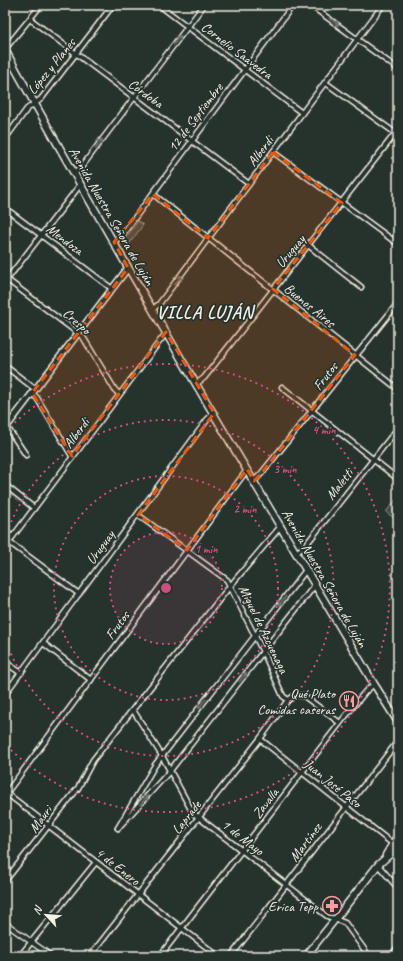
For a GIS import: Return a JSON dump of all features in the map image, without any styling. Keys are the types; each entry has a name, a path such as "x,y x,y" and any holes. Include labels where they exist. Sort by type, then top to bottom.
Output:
{"main road":[{"name":"Avenida Nuestra Señora de Luján","path":"5,50 80,185 166,333 398,722"},
{"path":"392,714 398,726"},
{"path":"308,955 395,845 398,835"}],"street":[{"path":"5,50 41,5"},
{"name":"López y Planes","path":"5,138 27,109 41,100 113,5"},
{"name":"Cornelio Saavedra","path":"159,5 302,113"},
{"path":"74,174 80,169 204,5"},
{"name":"12 de Septiembre","path":"114,242 122,235 153,194 293,5"},
{"path":"310,5 398,69"},
{"name":"Alberdi","path":"153,309 159,304 383,5"},
{"name":"Córdoba","path":"30,19 249,184"},
{"path":"326,83 397,133"},
{"name":"Uruguay","path":"196,383 204,378 397,133"},
{"path":"273,152 398,244"},
{"path":"6,280 80,185"},
{"name":"Buenos Aires","path":"153,194 398,389"},
{"name":"Mendoza","path":"5,208 111,288"},
{"path":"308,246 361,288"},
{"path":"26,455 6,428 111,288 128,268"},
{"name":"Crespo","path":"6,280 78,332 119,394"},
{"name":"Frutos","path":"254,481 313,410 355,355 398,303"},
{"name":"Alberdi","path":"5,547 166,333"},
{"path":"5,366 33,391 72,456"},
{"path":"282,387 313,410 398,479"},
{"name":"Uruguay","path":"5,694 214,413"},
{"name":"Maletti","path":"296,552 305,546 398,428"},
{"name":"Frutos","path":"5,793 248,470"},
{"path":"5,484 34,508"},
{"name":"Miguel de Azcuenaga","path":"138,515 227,580 255,635 283,696 288,700"},
{"name":"Mauri","path":"5,881 78,788 93,760 230,586 281,526"},
{"path":"5,531 12,537"},
{"path":"9,542 79,594"},
{"path":"306,570 162,756 118,828 169,772 315,585"},
{"path":"43,644 91,680"},
{"path":"5,662 22,673"},
{"name":"Zavalla","path":"160,956 340,723 365,692 374,684"},
{"path":"288,700 292,696 304,696 340,723"},
{"name":"Laprade","path":"90,956 260,739 288,700"},
{"name":"1 de Mayo","path":"133,710 162,756 169,772 193,813 327,916 345,923 369,956"},
{"name":"Juan José Paso","path":"260,739 395,845"},
{"name":"Martínez","path":"231,956 345,807 398,741"},
{"name":"4 de Enero","path":"5,793 218,956"},
{"path":"20,956 96,862"},
{"path":"379,864 398,888"},
{"path":"5,923 51,956"},
{"path":"391,956 398,947"}],"highlighted area":[{"path":"273,152 342,203 273,289 355,355 254,481 247,469 187,550 138,515 214,413 166,332 72,456 32,393 128,268 114,242 153,194 208,238"}],"shaded area":[{"path":"138,221 143,225 127,247 123,241"},
{"path":"398,497 398,521 386,512"}],"place":[{"name":"Qué Plato Comidas caseras","path":"349,701"},
{"name":"Erica Tepp","path":"332,906"}],"district":[{"name":"VILLA LUJÁN","path":"205,312"}]}
